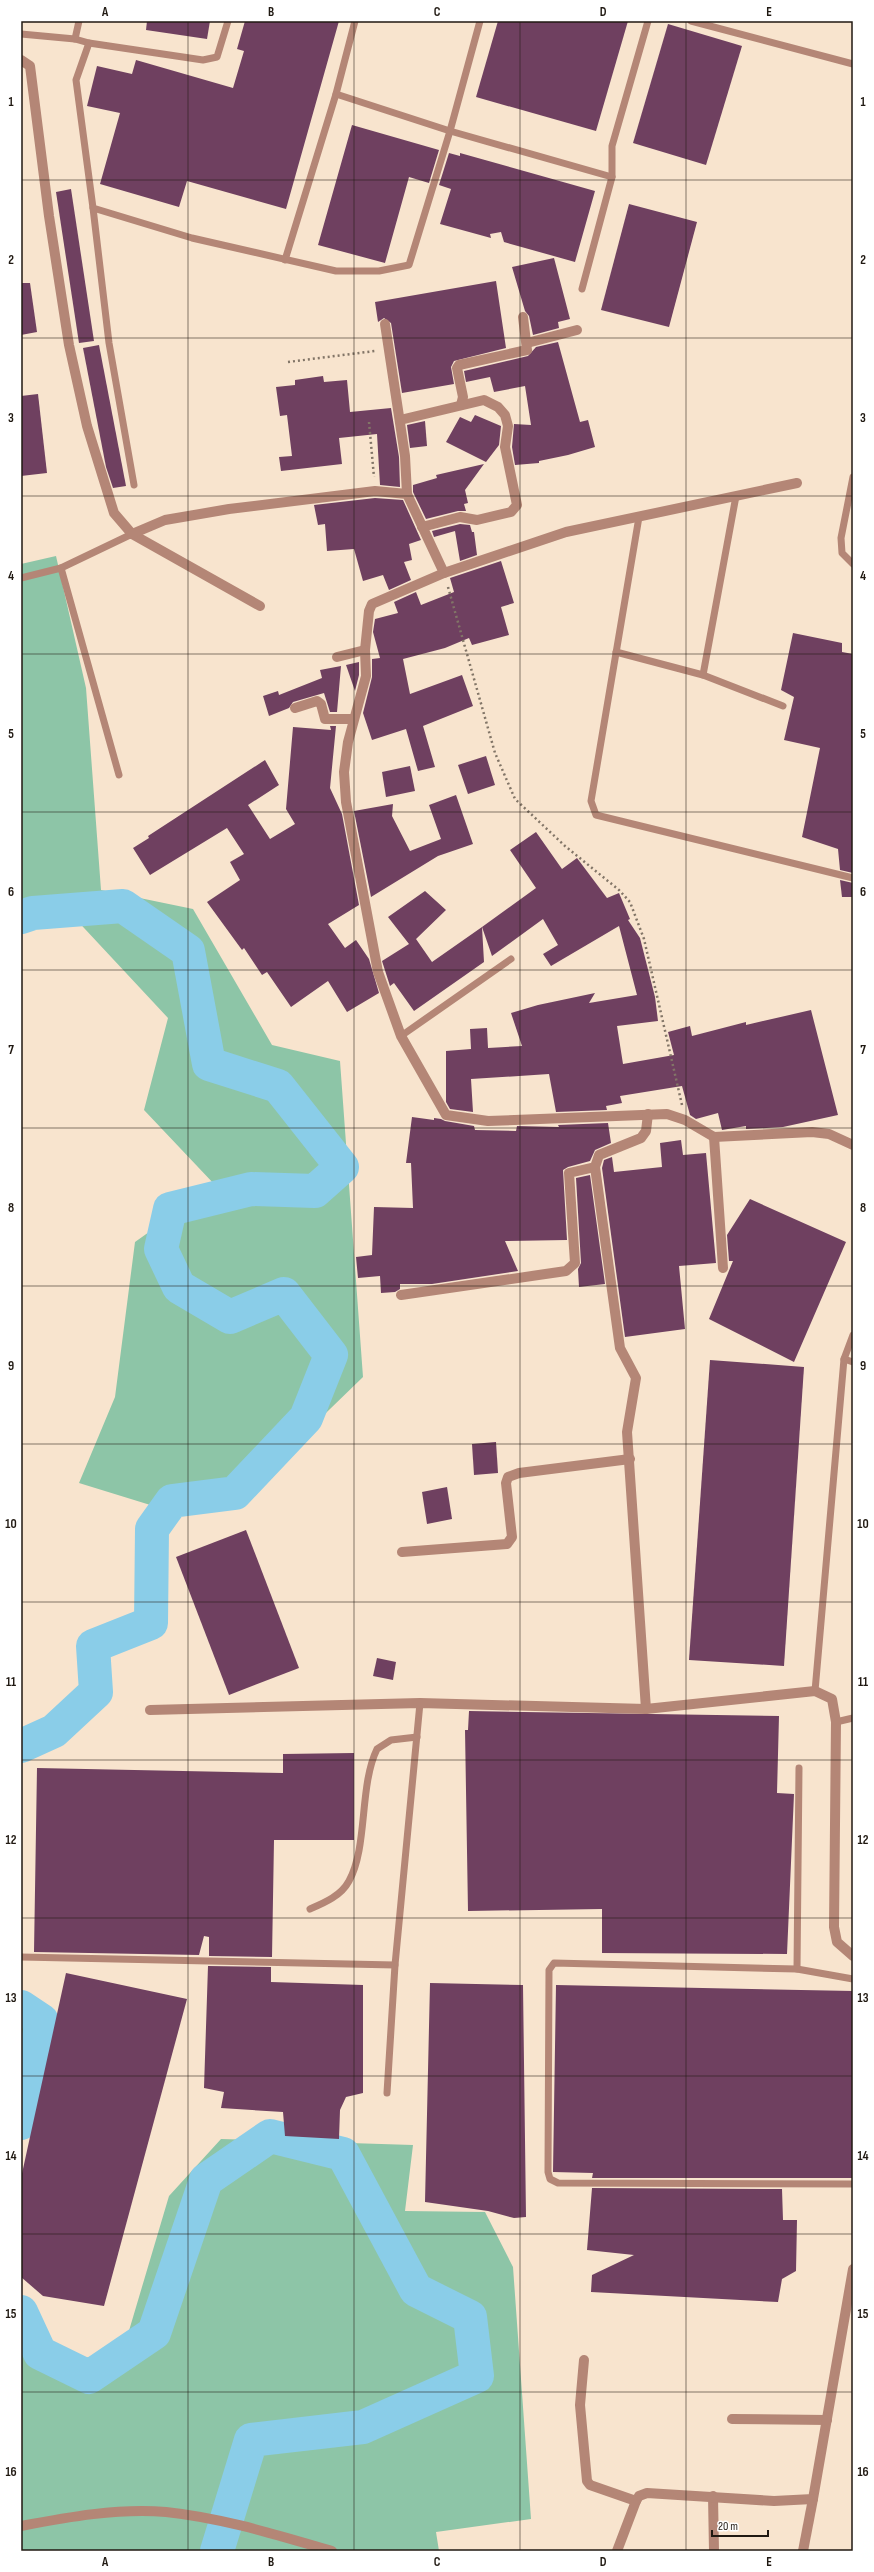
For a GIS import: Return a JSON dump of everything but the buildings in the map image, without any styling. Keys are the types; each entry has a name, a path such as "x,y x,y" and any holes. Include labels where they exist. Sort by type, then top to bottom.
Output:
{"street":[{"path":"21,60 30,66 49,216 69,345 87,426 114,514 132,534 260,606"},
{"path":"462,405 463,397 457,368 459,365 525,352 528,348 523,317"},
{"path":"384,324 405,456 407,494 444,573"},
{"path":"527,343 577,330"},
{"path":"400,420 484,400 498,407 505,415 508,426 505,447 517,505 511,512 477,520 460,517 422,527"},
{"path":"797,484 566,532 444,573 372,604 369,611 365,650 366,676 361,699 353,719 344,772 347,809 378,972 401,1036 443,1113 448,1116 488,1121 667,1114 685,1120 714,1137 812,1132 829,1134 853,1145"},
{"path":"132,534 165,520 222,510 375,491 407,494"},
{"path":"337,657 365,650"},
{"path":"295,708 317,701 321,704 325,719 353,719"},
{"path":"646,1709 627,1432 636,1378 620,1348 596,1167 599,1155 641,1138 646,1131 648,1114"},
{"path":"714,1137 723,1268"},
{"path":"401,1295 566,1271 573,1267 575,1263 568,1173 596,1167"},
{"path":"402,1552 507,1544 512,1537 506,1483 508,1477 519,1474 630,1459"},
{"path":"150,1710 420,1703 646,1709 815,1691 832,1699 836,1722 834,1927 837,1942 853,1956"},
{"path":"803,2551 853,2268"},
{"path":"584,2360 580,2404 587,2481 590,2486 636,2501"},
{"path":"732,2419 827,2420"},
{"path":"617,2551 636,2501 639,2496 647,2492 774,2501 813,2498"},
{"path":"713,2496 714,2551"},
{"path":"21,2526 67,2517 121,2512 166,2512 244,2525 332,2551"}],"lane":[{"path":"75,39 79,21"},
{"path":"21,34 75,39 89,43 203,60 217,57 228,21"},
{"path":"285,260 336,94 355,21"},
{"path":"93,208 192,238 336,271 379,270 409,265 450,131 480,21"},
{"path":"582,289 612,177 612,146 648,21"},
{"path":"691,21 853,64"},
{"path":"89,43 76,80 109,343 134,485"},
{"path":"336,94 450,131 612,177"},
{"path":"853,477 841,538 842,553 853,564"},
{"path":"703,675 736,496"},
{"path":"639,516 591,801 596,815 853,878"},
{"path":"21,578 61,568 132,534"},
{"path":"61,568 119,775"},
{"path":"616,652 703,675 782,706"},
{"path":"401,1036 511,959"},
{"path":"815,1691 830,1494 844,1359 853,1335"},
{"path":"844,1359 853,1362"},
{"path":"387,2093 395,1965 420,1703"},
{"path":"836,1722 853,1718"},
{"path":"310,1909 326,1902 341,1892 349,1881 356,1862 373,1757 377,1749 392,1740 417,1737"},
{"path":"797,1969 799,1768"},
{"path":"21,1957 395,1965"},
{"path":"853,1979 797,1969 554,1963 549,1970 548,2172 550,2179 558,2183 853,2184"}],"path":[{"path":"288,362 364,354 389,348"},
{"path":"369,422 375,491"},
{"path":"444,573 495,753 515,799 566,846 619,890 630,902 644,939 685,1120"}],"green space":[{"path":"56,556 86,688 101,890 193,909 272,1045 340,1061 363,1377 229,1507 173,1512 79,1483 115,1397 135,1242 215,1185 144,1110 168,1018 71,914 21,929 21,564"},
{"path":"21,1999 35,2009 21,2052"},
{"path":"221,2139 413,2145 405,2211 485,2212 513,2267 531,2519 436,2532 439,2551 21,2551 21,2338 29,2351 120,2361 169,2196"}],"waterway":[{"path":"21,917 33,913 123,906 188,951 209,1064 278,1086 342,1167 315,1191 251,1189 170,1209 161,1249 179,1287 230,1317 284,1294 331,1355 306,1418 235,1493 172,1501 152,1529 151,1623 93,1646 96,1692 54,1731 21,1746"},
{"path":"21,2007 42,2021 21,2123"},
{"path":"21,2312 40,2353 89,2377 154,2333 206,2180 270,2136 343,2154 416,2290 470,2317 477,2376 363,2427 251,2440 217,2551"}]}
